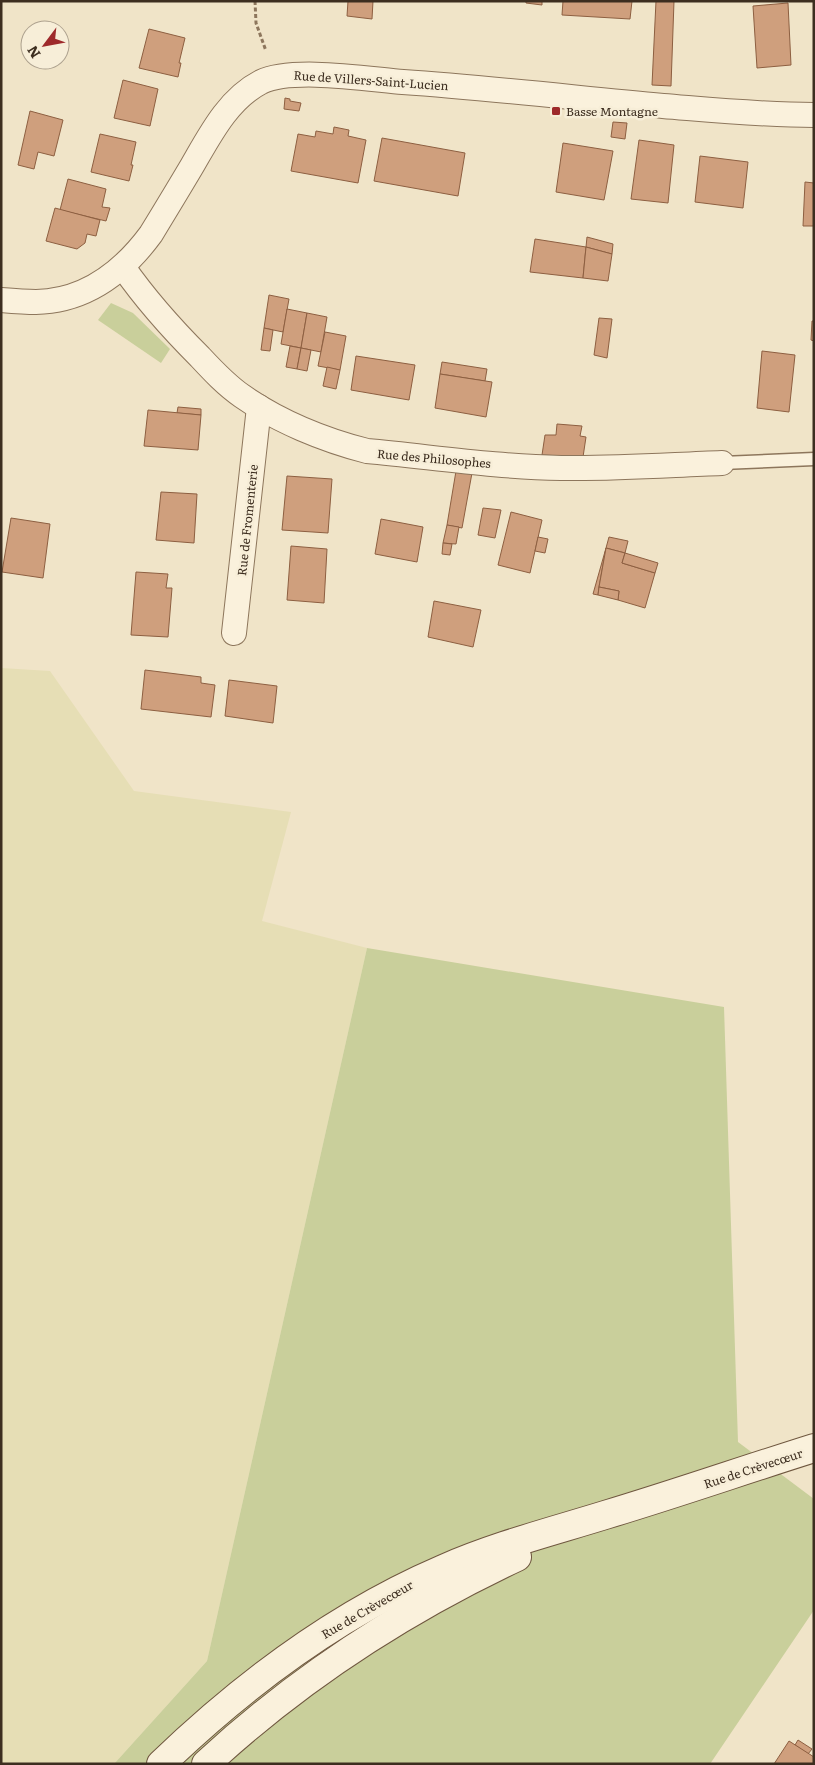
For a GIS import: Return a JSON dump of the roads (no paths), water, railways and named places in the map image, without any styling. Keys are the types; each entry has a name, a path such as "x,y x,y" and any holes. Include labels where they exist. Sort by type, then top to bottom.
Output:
{"main road":[{"name":"Rue de Crèvecœur","path":"161,1764 246,1690 318,1637 364,1609 418,1580 489,1550 606,1515 814,1448"},
{"name":"Rue de Crèvecœur","path":"206,1764 265,1712 368,1638 457,1587 606,1515"}],"street":[{"name":"Rue de Villers-Saint-Lucien","path":"1,300 36,302 55,300 90,288 108,279 139,251 221,119 235,102 248,90 261,82 277,76 293,74 348,77 750,113 814,115"},
{"name":"Rue des Philosophes","path":"124,266 138,289 172,329 222,380 240,395 259,407 322,438 367,451 524,466 596,468 722,463"},
{"name":"Rue de Fromenterie","path":"234,633 259,407"}],"lane":[{"name":"Rue des Philosophes","path":"722,463 814,459"}],"place":[{"name":"Basse Montagne","path":"556,111"}]}
